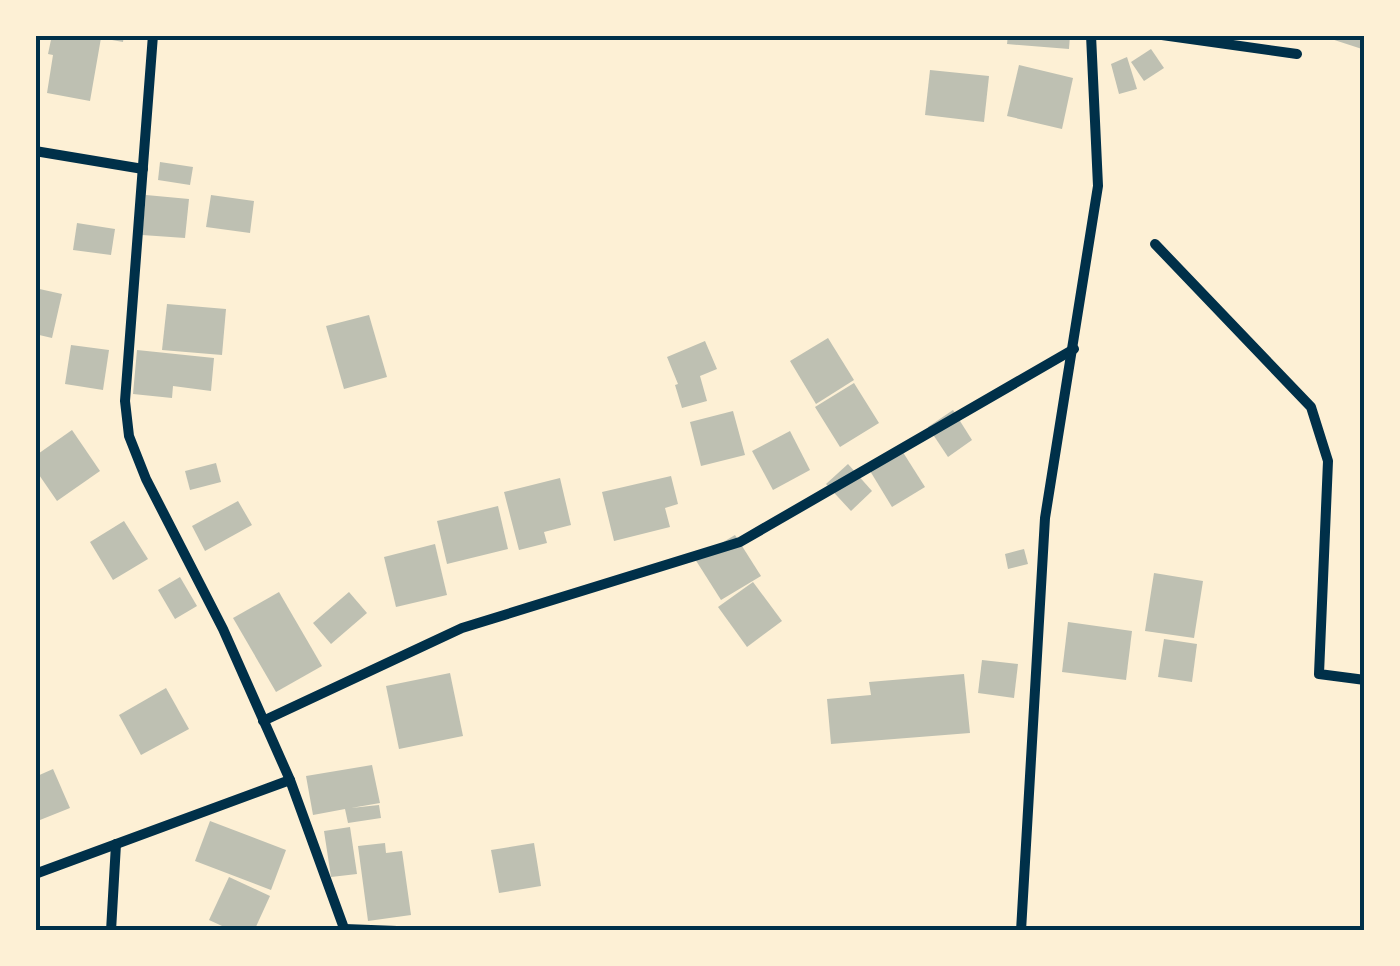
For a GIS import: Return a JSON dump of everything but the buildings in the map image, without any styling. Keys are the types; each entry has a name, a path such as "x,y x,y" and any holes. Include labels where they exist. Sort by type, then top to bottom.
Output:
{"street":[{"path":"154,35 125,401 129,436 146,479 224,628 290,780 345,930 397,931"},
{"path":"1021,931 1045,518 1098,186 1091,35"},
{"path":"1162,35 1297,54"},
{"path":"35,151 143,169"},
{"path":"1156,244 1310,407 1328,460 1319,674 1365,680"},
{"path":"262,720 462,628 740,542 1074,349"},
{"path":"35,874 290,780"},
{"path":"111,931 116,844"}]}
